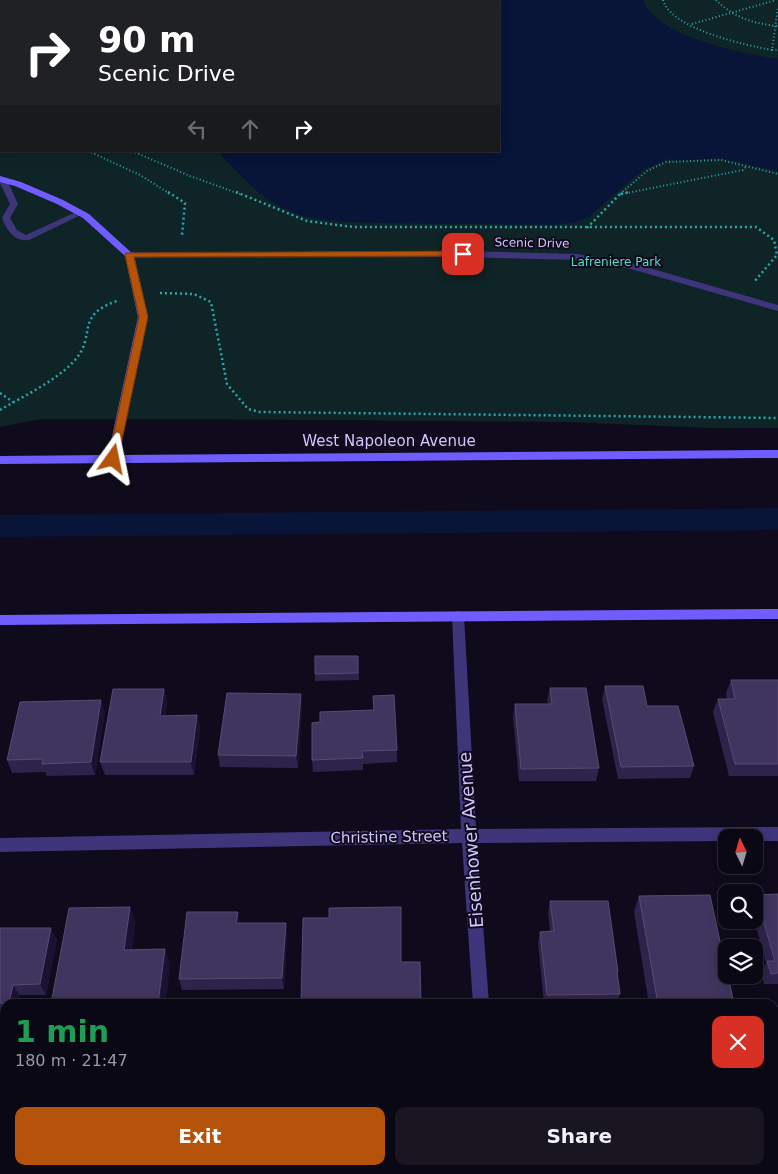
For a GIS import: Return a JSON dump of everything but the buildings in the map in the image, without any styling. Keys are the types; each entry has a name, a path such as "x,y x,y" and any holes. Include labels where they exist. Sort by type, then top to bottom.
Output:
{"main road":[{"path":"2,179 81,213 129,255 140,295 143,317 113,459"},
{"name":"West Napoleon Avenue","path":"0,460 778,454"},
{"path":"0,620 778,614"}],"street":[{"path":"2,179 14,204 6,218 13,232 26,238 81,213"},
{"name":"Scenic Drive","path":"129,255 463,254 577,257 632,266 778,308"},
{"name":"Eisenhower Avenue","path":"458,616 470,836 482,999"},
{"name":"Christine Street","path":"0,845 470,836 778,834"}],"path":[{"path":"663,0 666,9 691,24 734,42 778,50"},
{"path":"716,0 731,13 761,24 777,26"},
{"path":"691,24 776,0"},
{"path":"772,50 777,26 778,7"},
{"path":"90,152 140,175 185,203 179,255"},
{"path":"134,152 190,176 307,221 353,227 756,227 774,240 777,255 741,298"},
{"path":"586,228 620,194 647,171 666,162 721,160 778,174"},
{"path":"620,194 743,170 747,166"},
{"path":"0,410 42,385 75,360 82,346 91,314 102,304 140,295 176,292 203,295 211,302 226,384 248,409 260,412 778,418"},
{"path":"0,393 13,402"}],"green space":[{"name":"Lafreniere Park","path":"500,0 778,0 778,428 712,428 565,422 41,419 0,427 0,152 500,152"}],"water":[{"path":"500,0 643,0 651,13 682,34 724,48 778,59 778,171 719,158 677,161 668,159 643,170 587,218 575,222 552,225 324,220 299,215 277,205 258,192 219,152 500,152"}],"waterway":[{"path":"0,526 778,519"}],"route":[{"path":"113,459 143,317 140,295 129,255 463,254"}]}
